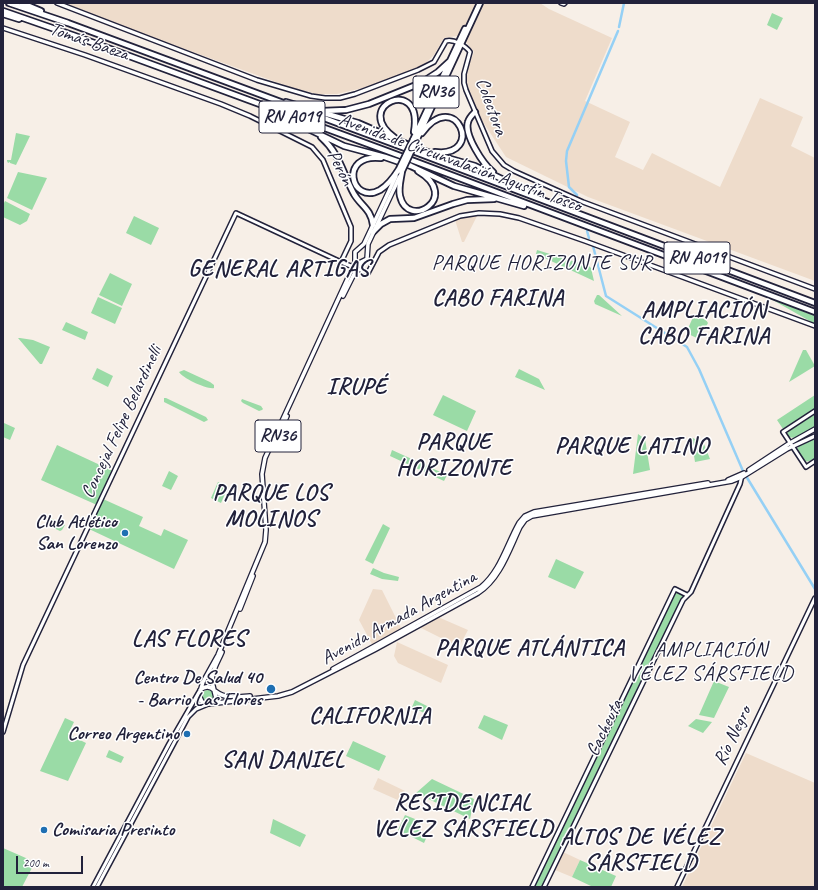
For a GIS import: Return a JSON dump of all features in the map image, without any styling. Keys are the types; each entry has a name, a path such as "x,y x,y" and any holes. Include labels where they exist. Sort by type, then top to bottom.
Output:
{"highway":[{"name":"Avenida de Circunvalación Agustín Tosco","path":"9,3 68,23 555,206 815,301"},
{"path":"22,3 68,23"},
{"name":"RN36","path":"414,140 479,3"},
{"name":"Avenida de Circunvalación Agustín Tosco","path":"3,11 256,103 815,312"},
{"path":"3,14 75,36"},
{"name":"RN36","path":"401,170 450,61 460,44"},
{"path":"308,109 335,111 363,106 421,83 450,61"},
{"path":"226,82 308,109 358,123 412,147 474,166 555,206"},
{"path":"393,100 401,100 412,107 416,120 414,140 428,126 441,118 450,118 455,120 459,124 463,136 461,143 450,152 434,152 412,147 391,135 382,125 381,114 383,107 387,103 393,100"},
{"path":"256,103 344,146 404,163 454,186 566,219"},
{"path":"475,112 469,118 467,123 467,128 474,146 485,165 502,179"},
{"path":"315,132 325,140 338,156 350,186 371,216 373,225"},
{"path":"379,157 404,163 424,175 435,190 435,196 429,206 423,210 417,211 409,209 403,203 399,188 401,170 380,190 372,193 364,192 359,189 353,179 355,167 366,158 379,157"},
{"path":"373,232 381,224 390,219 414,218 461,202 481,199 507,201"}],"main road":[{"name":"RN36","path":"209,704 216,698 212,682 212,674 267,542 268,530 264,474 266,462 348,285 355,268 354,254 364,244 401,170"},
{"name":"RN36","path":"200,691 218,654 265,542 266,530 262,474 265,458 355,268 361,262 366,260 368,254 368,244 401,170"},
{"path":"359,249 363,249 368,254"},
{"path":"355,259 361,262"},
{"name":"Avenida Armada Argentina","path":"209,704 278,696 292,692 374,650 478,593 488,586 495,577 520,527 525,520 532,516 732,481 743,476 790,442 815,429"},
{"name":"Avenida Armada Argentina","path":"749,471 815,436"},
{"name":"Avenida Armada Argentina","path":"215,691 229,698 272,695 285,692 373,648 478,589 493,575 521,521 525,516 532,512 743,476"},
{"path":"209,704 200,701 198,695 205,687 215,691"}],"street":[{"path":"57,3 244,75 311,96 325,98 340,98 355,94 418,70 434,62 446,41 451,40 460,44"},
{"name":"Tomás Baeza","path":"3,28 166,84"},
{"name":"Colectora","path":"460,44 467,48 470,52 465,70 464,80 466,90 494,154 504,165 583,202 815,289"},
{"name":"Perón","path":"166,84 250,116 302,141 317,151 329,173 351,227 351,241 341,262"},
{"name":"Concejal Felipe Belardinelli","path":"3,732 23,665 236,213 341,262"},
{"path":"341,262 368,273 381,250 389,245 456,217 475,213 491,213 509,216 588,242 814,326"},
{"path":"368,254 375,259"},
{"path":"815,411 784,432 806,467 815,461"},
{"name":"Cacheuta","path":"544,887 682,600 690,594 743,476"},
{"name":"Cacheuta","path":"532,887 676,589 687,595"},
{"name":"Río Negro","path":"677,887 815,598"},
{"name":"RN36","path":"94,887 164,754 200,691"},
{"name":"RN36","path":"94,887 188,717 196,709 209,704"}],"shaded area":[{"path":"65,3 540,3 549,9 612,38 585,101 630,122 615,157 643,170 652,153 720,187 760,98 803,117 791,146 815,158 815,281 588,197 506,157 481,119 466,82 468,67 474,52 465,41 457,36 444,38 434,55 426,63 416,68 367,87 337,94 317,94 290,87 143,34"},
{"path":"477,216 464,242 462,242 455,220"},
{"path":"373,589 382,590 402,630 373,646 359,620"},
{"path":"438,617 468,630 459,647 419,627"},
{"path":"397,642 448,665 441,683 398,663 394,656"},
{"path":"746,753 815,783 815,887 682,887"},
{"path":"378,778 405,791 400,801 373,789"},
{"path":"563,852 580,860 572,877 555,870"}],"green space":[{"path":"772,13 783,18 777,30 767,25"},
{"path":"16,133 30,136 16,165 10,162 8,163 7,160 11,160"},
{"path":"18,172 47,178 32,210 7,198"},
{"path":"5,201 30,214 27,221 20,225 3,217 3,205"},
{"path":"134,216 159,228 151,245 126,233"},
{"path":"537,250 589,266 591,268 594,281 536,254"},
{"path":"110,273 132,284 122,306 99,295"},
{"path":"597,295 599,295 622,316 595,304 594,301"},
{"path":"98,297 122,308 115,324 91,313"},
{"path":"771,299 815,316 815,324"},
{"path":"694,315 706,320 708,323 699,339 686,333"},
{"path":"66,322 88,332 85,340 62,330"},
{"path":"18,338 33,340 50,347 42,364 40,364"},
{"path":"803,350 806,350 815,366 789,382"},
{"path":"97,368 113,376 108,387 92,379"},
{"path":"519,369 539,379 545,390 515,377"},
{"path":"184,370 210,382 214,385 214,388 201,385 185,377 179,372"},
{"path":"443,395 476,411 467,431 433,415"},
{"path":"815,395 815,409 783,429 777,420"},
{"path":"164,398 206,417 208,420 204,422 164,402"},
{"path":"242,399 261,406 263,409 259,411 243,403 241,401"},
{"path":"815,411 815,428 795,438 788,437 787,434 790,428"},
{"path":"4,423 15,428 10,440 3,437"},
{"path":"638,434 645,439 650,470 633,474"},
{"path":"691,437 704,444 710,459 695,462"},
{"path":"815,439 815,458 806,461 802,458 797,449 802,444"},
{"path":"57,445 113,471 97,505 41,480"},
{"path":"392,450 447,475 444,481 390,456"},
{"path":"169,471 178,476 171,490 162,486"},
{"path":"218,482 228,487 221,503 211,498"},
{"name":"Club Atlético San Lorenzo","path":"103,499 143,517 139,526 161,536 164,529 188,540 174,569 89,529"},
{"path":"48,517 65,525 62,530 60,531 45,524"},
{"path":"383,524 390,528 373,564 365,560"},
{"path":"556,559 584,572 575,589 548,577"},
{"path":"373,568 399,577 398,581 382,579 370,574"},
{"path":"675,589 687,595 544,887 532,887"},
{"path":"714,681 729,687 714,718 699,715"},
{"path":"206,690 210,690 214,696 210,702 206,702 202,698 202,694"},
{"path":"415,700 431,708 428,715 412,707"},
{"path":"484,715 508,725 502,740 478,728"},
{"path":"65,718 74,722 68,734 86,743 68,781 40,771"},
{"path":"696,719 712,722 703,733 688,726"},
{"path":"353,741 386,756 379,771 346,756"},
{"path":"109,750 124,757 121,763 106,757"},
{"path":"432,779 474,799 470,819 416,793"},
{"path":"405,815 420,821 416,829 428,834 424,843 398,830"},
{"path":"273,819 306,835 300,847 270,833"},
{"path":"3,848 35,862 22,887 3,887"},
{"path":"580,860 616,876 611,887 593,887 572,877"}],"waterway":[{"path":"619,27 624,3"},
{"path":"577,195 569,187 566,161 567,151 618,31"},
{"path":"578,202 580,208"},
{"path":"587,231 589,238"},
{"path":"593,246 606,296 687,347 699,369 743,471"},
{"path":"746,476 815,589"}],"place":[{"name":"Club Atlético San Lorenzo","path":"125,533"},
{"name":"Centro De Salud 40 - Barrio Las Flores","path":"271,689"},
{"name":"Correo Argentino","path":"187,734"},
{"name":"Comisaria Presinto","path":"44,830"}],"district":[{"name":"PARQUE HORIZONTE SUR","path":"542,263"},
{"name":"GENERAL ARTIGAS","path":"279,270"},
{"name":"CABO FARINA","path":"498,299"},
{"name":"AMPLIACIÓN CABO FARINA","path":"704,324"},
{"name":"IRUPÉ","path":"357,388"},
{"name":"PARQUE LATINO","path":"632,447"},
{"name":"PARQUE HORIZONTE","path":"454,456"},
{"name":"PARQUE LOS MOLINOS","path":"271,507"},
{"name":"LAS FLORES","path":"189,640"},
{"name":"PARQUE ATLÁNTICA","path":"530,649"},
{"name":"AMPLIACIÓN VÉLEZ SÁRSFIELD","path":"711,662"},
{"name":"CALIFORNIA","path":"370,717"},
{"name":"SAN DANIEL","path":"283,761"},
{"name":"RESIDENCIAL VELEZ SÁRSFIELD","path":"463,817"},
{"name":"ALTOS DE VÉLEZ SÁRSFIELD","path":"641,851"}]}
